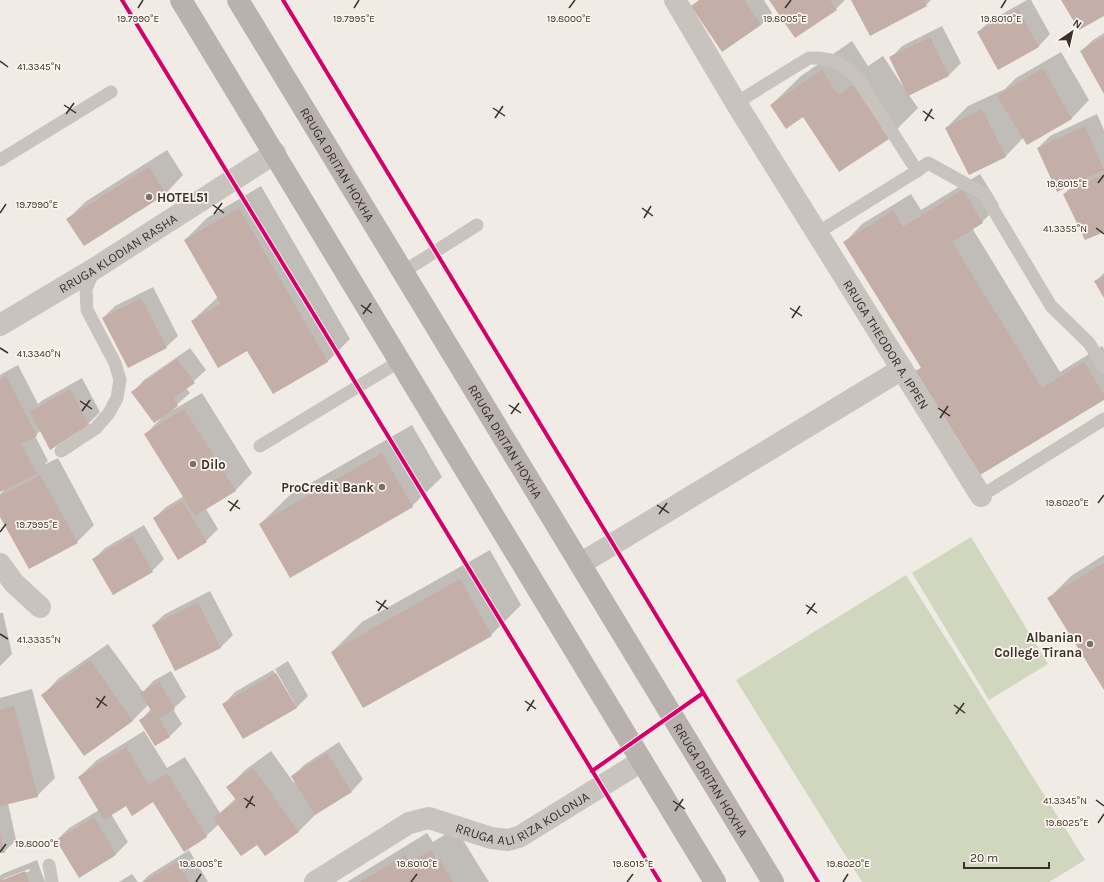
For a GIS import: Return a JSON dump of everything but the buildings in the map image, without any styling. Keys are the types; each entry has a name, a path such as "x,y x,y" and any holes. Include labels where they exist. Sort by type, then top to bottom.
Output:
{"main road":[{"path":"181,0 715,882"},
{"name":"RRUGA DRITAN HOXHA","path":"238,0 772,882"}],"street":[{"name":"RRUGA THEODOR A. IPPEN","path":"675,0 736,103 981,496"},
{"name":"RRUGA KLODIAN RASHA","path":"0,326 94,269 275,153"},
{"path":"580,564 902,369"},
{"path":"0,564 14,583 40,607"},
{"name":"RRUGA ALI RIZA KOLONJA","path":"315,882 409,823 420,819 429,818 502,840 518,838 642,761"}],"lane":[{"path":"736,103 809,58 823,58 837,61 849,69 859,80 917,170"},
{"path":"0,160 111,92"},
{"path":"817,233 928,163 984,194 1051,306 1089,343 1104,367"},
{"path":"403,272 477,226"},
{"path":"61,451 96,428 109,413 117,398 120,380 115,363 87,310 86,289 94,269"},
{"path":"260,446 400,362"},
{"name":"RRUGA THEODOR A. IPPEN","path":"981,496 1104,419"},
{"path":"49,864 52,882"}],"green space":[{"path":"971,537 1048,664 989,700 912,573"},
{"path":"906,575 1085,860 1049,882 862,882 736,680"}],"cycle path":[{"path":"122,0 660,882"},
{"path":"283,0 818,882"},
{"path":"592,771 703,693"}],"place":[{"name":"HOTEL51","path":"149,197"},
{"name":"Dilo","path":"193,464"},
{"name":"ProCredit Bank","path":"382,487"},
{"name":"Albanian College Tirana","path":"1090,644"}]}
